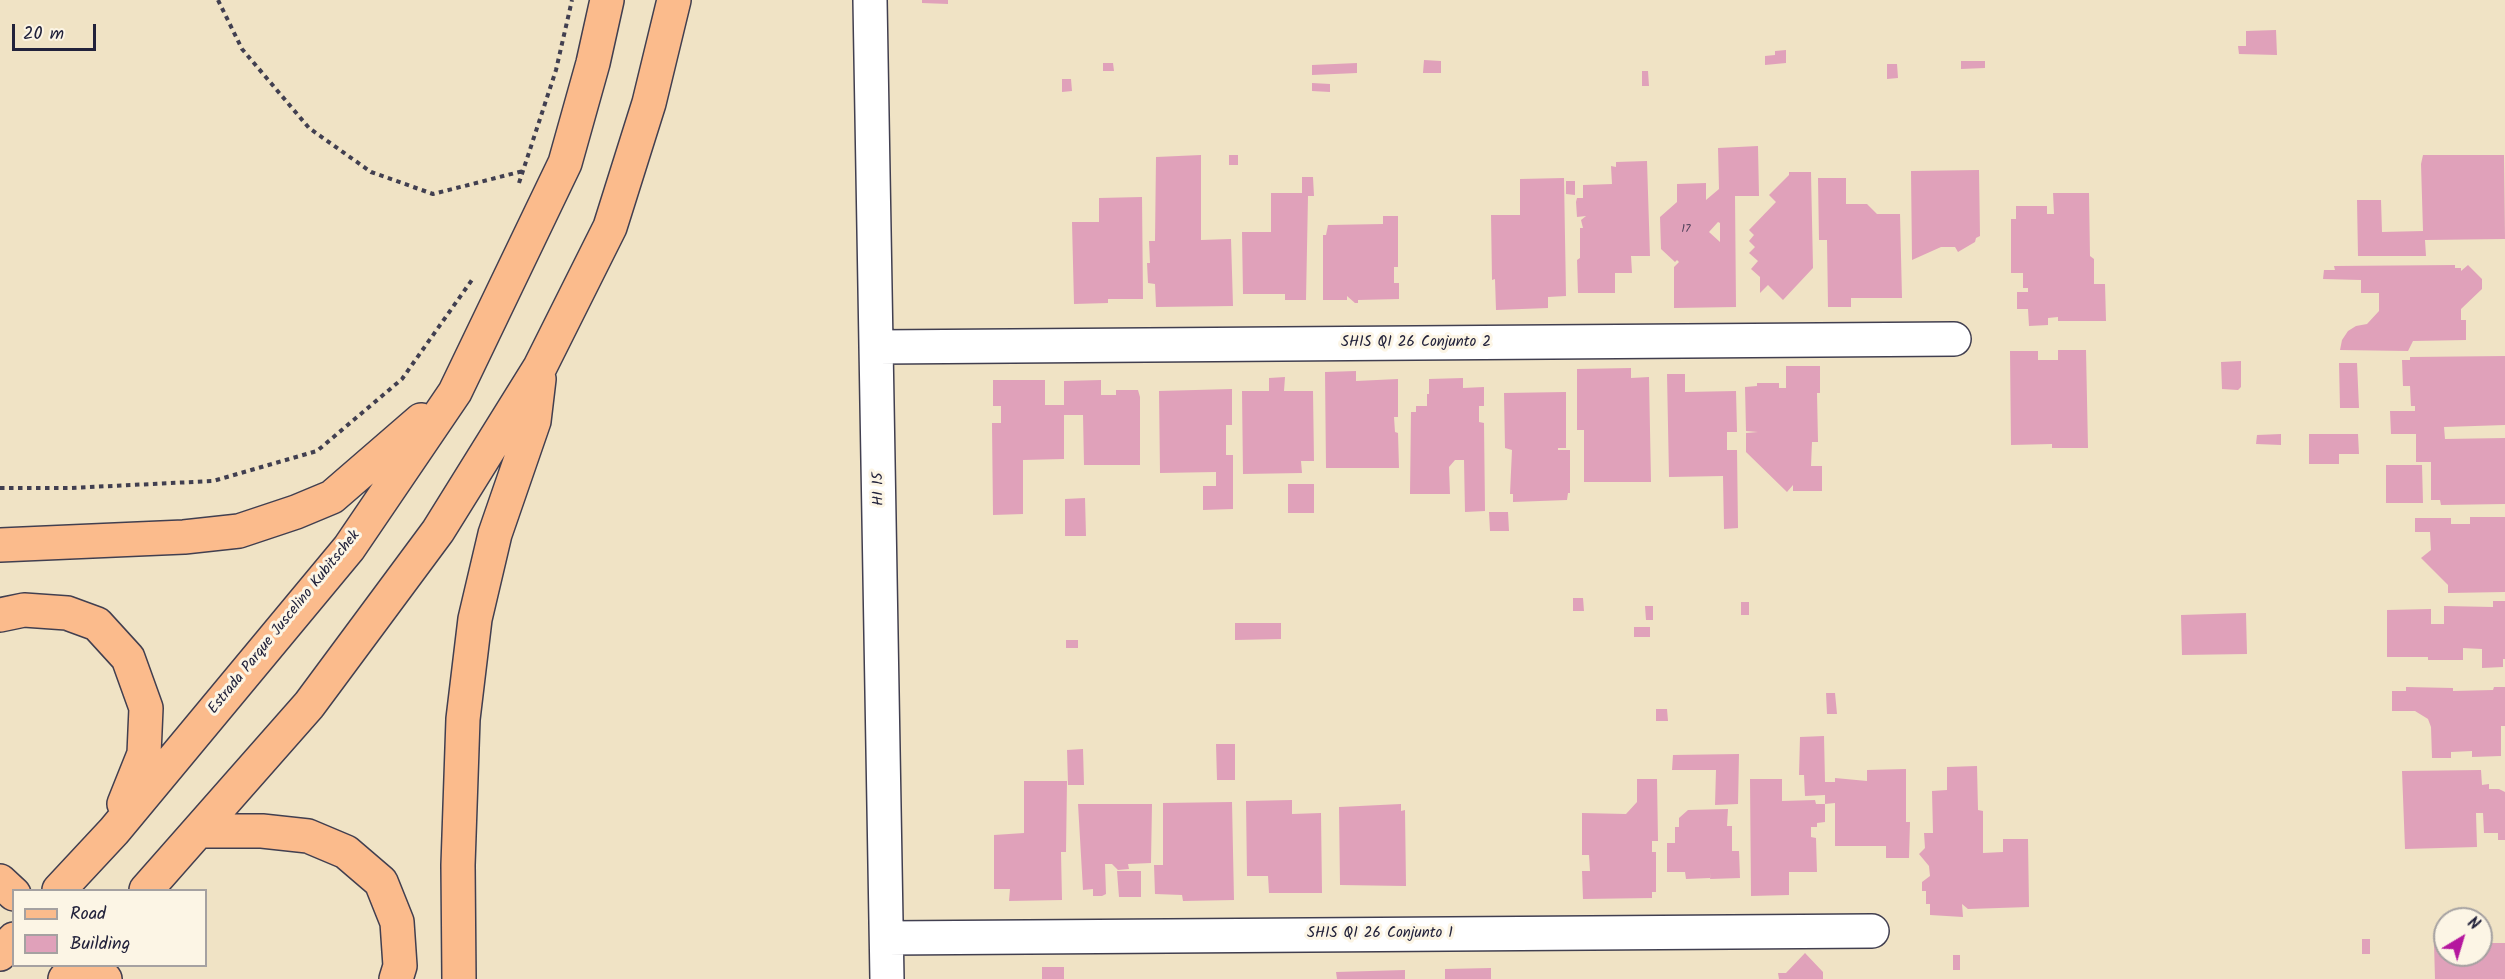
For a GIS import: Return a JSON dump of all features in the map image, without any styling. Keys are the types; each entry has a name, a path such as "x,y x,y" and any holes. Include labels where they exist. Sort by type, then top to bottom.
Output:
{"main road":[{"name":"Estrada Parque Juscelino Kubitschek","path":"60,889 114,831 349,548 455,392 564,163 593,63 607,0"},
{"path":"148,889 309,705 438,531 540,367 610,227 649,103 674,0"},
{"path":"459,979 458,865 463,719 475,619 495,534 534,421 540,367"},
{"path":"0,545 195,536 239,531 296,513 332,497 455,392"},
{"path":"0,615 24,610 77,617 97,624 128,658 146,708 144,754 114,831"},
{"path":"200,831 262,831 308,836 346,852 381,882 397,922 400,966 396,979"},
{"path":"0,881 12,892"},
{"path":"0,954 12,941"},
{"path":"65,979 76,967"},
{"path":"92,967 105,979"}],"street":[{"name":"HI 15","path":"870,0 869,49 878,347 888,979"},
{"name":"SHIS QI 26 Conjunto 2","path":"878,347 1954,339"},
{"name":"SHIS QI 26 Conjunto 1","path":"887,938 1872,931"}],"path":[{"path":"218,0 242,50 309,128 371,172 433,194 523,171"},
{"path":"515,194 555,69 572,0"},
{"path":"0,488 70,488 213,481 317,451 402,380 479,270"}],"building":[{"path":"922,0 948,0 948,4 922,3"},
{"path":"2276,30 2277,55 2239,54 2238,46 2246,46 2246,31"},
{"path":"1786,50 1786,63 1765,65 1765,56 1775,55 1775,51"},
{"path":"1424,60 1441,61 1441,73 1423,73"},
{"path":"1961,61 1985,61 1985,68 1961,69"},
{"path":"1103,63 1113,63 1114,71 1103,71"},
{"path":"1357,63 1357,73 1312,75 1312,65"},
{"path":"1887,64 1897,64 1898,78 1887,79"},
{"path":"1642,71 1648,71 1649,86 1642,86"},
{"path":"1062,79 1071,79 1072,91 1062,92"},
{"path":"1312,83 1330,84 1330,92 1312,91"},
{"path":"1758,146 1759,196 1735,196 1736,307 1674,308 1674,267 1679,262 1677,260 1675,262 1661,249 1660,217 1677,202 1677,184 1706,183 1706,200 1719,189 1718,148","holes":["1718,222 1720,223 1720,242 1709,232"]},
{"path":"1201,155 1201,240 1231,239 1233,306 1156,307 1155,284 1148,283 1147,263 1150,263 1149,241 1155,241 1156,157"},
{"path":"1229,155 1238,155 1238,165 1229,165"},
{"path":"2423,155 2504,155 2505,239 2425,240 2426,256 2358,256 2357,200 2381,200 2382,232 2423,231 2421,164"},
{"path":"1647,161 1650,256 1631,256 1632,273 1615,273 1615,293 1578,293 1577,260 1580,258 1580,228 1583,228 1581,220 1586,216 1577,217 1576,202 1577,198 1583,198 1583,185 1612,184 1611,166 1616,167 1616,162"},
{"path":"1979,170 1980,236 1975,242 1958,252 1955,247 1941,247 1912,260 1911,171"},
{"path":"1789,172 1811,172 1813,268 1783,300 1768,285 1760,293 1760,277 1751,269 1758,261 1749,253 1755,247 1749,241 1754,235 1749,230 1776,202 1769,195 1789,175"},
{"path":"1302,177 1313,177 1314,196 1308,196 1306,300 1285,300 1285,294 1243,294 1242,232 1271,232 1271,193 1302,193"},
{"path":"1564,178 1566,296 1548,297 1548,308 1496,310 1495,279 1492,280 1491,215 1520,215 1520,179"},
{"path":"1818,178 1846,178 1846,204 1867,204 1877,214 1900,214 1902,298 1851,298 1851,307 1828,307 1827,240 1819,240"},
{"path":"1566,181 1575,181 1575,195 1566,194"},
{"path":"2053,193 2089,193 2090,256 2094,259 2094,284 2105,284 2106,321 2058,321 2058,317 2048,318 2048,325 2029,326 2028,309 2017,309 2017,292 2028,292 2028,288 2023,288 2023,273 2011,273 2011,219 2016,219 2016,206 2047,206 2047,214 2054,214"},
{"path":"1142,197 1143,299 1108,299 1108,303 1074,304 1072,222 1099,222 1099,198"},
{"path":"1383,216 1398,216 1398,267 1394,267 1394,283 1399,283 1399,299 1358,300 1358,303 1355,303 1347,296 1347,300 1323,300 1323,235 1326,235 1328,225 1383,224"},
{"path":"2455,265 2455,268 2461,268 2461,271 2468,265 2482,279 2482,289 2461,309 2461,320 2466,320 2466,340 2413,341 2408,351 2340,350 2342,340 2348,331 2356,326 2367,324 2379,311 2379,293 2361,293 2361,280 2323,279 2324,270 2335,270 2334,266"},
{"path":"2058,350 2086,350 2088,448 2052,448 2052,444 2011,445 2010,351 2038,351 2038,360 2058,360"},
{"path":"2505,356 2505,425 2444,427 2445,439 2505,438 2505,504 2441,505 2440,500 2431,500 2431,462 2416,462 2416,434 2391,434 2390,411 2415,411 2415,406 2411,406 2410,386 2403,386 2402,360 2410,360 2410,357"},
{"path":"2241,361 2241,387 2238,390 2222,389 2221,362"},
{"path":"2339,363 2357,363 2359,408 2340,408"},
{"path":"1786,366 1820,366 1820,393 1817,393 1818,442 1812,442 1811,466 1822,466 1822,491 1793,491 1793,485 1787,492 1746,452 1746,433 1758,432 1746,431 1745,387 1757,386 1757,383 1779,383 1779,388 1786,388"},
{"path":"1631,368 1631,378 1649,377 1651,482 1584,482 1584,430 1577,430 1577,369"},
{"path":"1356,371 1356,381 1398,379 1398,417 1394,417 1395,432 1398,433 1399,468 1326,468 1325,372"},
{"path":"1667,374 1685,374 1685,392 1736,391 1737,432 1727,432 1727,450 1737,450 1738,528 1724,529 1723,476 1669,477"},
{"path":"1285,377 1284,391 1313,391 1314,461 1301,461 1302,473 1243,474 1242,391 1269,391 1269,378"},
{"path":"1463,378 1463,388 1484,387 1484,406 1479,406 1479,422 1484,423 1485,511 1465,512 1464,460 1455,460 1449,467 1450,494 1410,494 1411,412 1416,412 1416,406 1427,406 1429,379"},
{"path":"993,380 1045,380 1045,405 1064,405 1064,381 1101,380 1101,395 1116,395 1116,390 1138,390 1140,397 1140,465 1084,465 1083,415 1064,415 1064,459 1023,460 1023,514 993,515 992,423 1001,423 1001,406 993,406"},
{"path":"1232,389 1232,425 1226,425 1226,455 1233,455 1233,509 1203,510 1203,486 1216,486 1216,472 1160,473 1159,391"},
{"path":"1566,392 1566,448 1558,448 1558,450 1570,450 1570,493 1568,493 1567,500 1513,502 1513,494 1510,494 1512,450 1505,448 1504,393"},
{"path":"2281,434 2281,445 2256,444 2257,435"},
{"path":"2309,434 2358,434 2359,454 2339,454 2339,464 2309,464"},
{"path":"2386,465 2422,465 2423,503 2386,503"},
{"path":"1288,484 1314,484 1314,513 1288,513"},
{"path":"1085,498 1086,536 1065,536 1065,499"},
{"path":"1489,512 1508,512 1509,531 1490,531"},
{"path":"2470,517 2505,517 2505,592 2448,593 2448,585 2421,558 2431,550 2430,532 2415,532 2415,518 2451,518 2451,524 2470,524"},
{"path":"1573,598 1583,598 1584,611 1573,611"},
{"path":"2493,601 2505,601 2503,667 2482,668 2482,649 2463,648 2463,660 2387,657 2387,610 2431,609 2431,624 2444,624 2444,606 2493,607"},
{"path":"1741,602 1749,602 1749,615 1741,615"},
{"path":"1645,606 1653,606 1653,620 1646,620"},
{"path":"2246,613 2247,654 2182,655 2181,615"},
{"path":"1235,623 1281,623 1281,639 1235,640"},
{"path":"1634,627 1650,627 1650,637 1634,637"},
{"path":"1066,640 1078,640 1078,648 1066,648"},
{"path":"2406,687 2453,688 2453,691 2493,690 2494,687 2505,687 2505,726 2501,726 2501,756 2472,757 2472,751 2451,752 2451,758 2432,758 2431,727 2428,719 2415,711 2392,711 2392,691 2406,691"},
{"path":"1826,693 1835,693 1837,714 1827,714"},
{"path":"1656,709 1667,709 1668,721 1656,721"},
{"path":"1824,736 1825,782 1835,782 1835,778 1867,781 1867,770 1906,769 1906,822 1910,822 1909,858 1886,858 1886,846 1835,846 1835,803 1825,804 1825,795 1805,796 1804,775 1799,775 1800,737"},
{"path":"1216,744 1235,744 1235,780 1217,780"},
{"path":"1083,749 1084,785 1068,785 1067,750"},
{"path":"1739,754 1738,804 1715,805 1716,770 1672,770 1673,755"},
{"path":"1977,766 1978,810 1983,811 1983,853 2003,852 2003,839 2028,839 2029,907 1968,909 1962,904 1963,917 1930,915 1930,904 1926,904 1926,891 1922,891 1922,882 1930,876 1929,866 1919,854 1925,848 1924,833 1933,833 1932,791 1947,790 1947,767"},
{"path":"2481,770 2482,785 2489,784 2489,789 2499,789 2505,792 2505,840 2498,840 2498,833 2484,833 2483,813 2476,813 2477,847 2405,849 2402,771"},
{"path":"1637,779 1657,779 1658,841 1652,841 1652,852 1656,852 1656,892 1652,892 1652,898 1583,899 1582,871 1590,871 1589,855 1582,855 1582,813 1626,814 1637,802"},
{"path":"1750,779 1782,779 1782,801 1815,800 1816,804 1825,804 1825,822 1817,823 1817,827 1811,827 1811,837 1816,838 1817,872 1789,872 1789,895 1751,896"},
{"path":"1024,781 1067,781 1066,852 1061,852 1062,900 1009,901 1010,889 994,889 994,835 1024,833"},
{"path":"1292,800 1292,814 1321,813 1322,893 1269,893 1268,876 1247,876 1246,801"},
{"path":"1232,802 1234,900 1183,901 1182,895 1155,894 1154,865 1163,865 1163,803"},
{"path":"1078,804 1152,804 1151,863 1128,864 1129,869 1118,870 1112,864 1105,864 1106,894 1102,896 1093,896 1093,889 1083,890"},
{"path":"1401,804 1401,811 1405,810 1406,886 1340,885 1339,807"},
{"path":"1728,809 1727,826 1732,826 1732,851 1739,851 1740,878 1710,879 1711,872 1710,878 1686,879 1685,872 1667,872 1667,843 1675,843 1675,827 1679,827 1679,818 1688,810"},
{"path":"1117,871 1141,871 1141,897 1119,897"},
{"path":"2362,939 2370,939 2370,954 2362,954"},
{"path":"2493,943 2505,943 2505,979 2435,979 2435,967 2493,967"},
{"path":"1805,953 1823,972 1823,979 1779,979 1778,973 1786,973"},
{"path":"1953,955 1960,955 1960,970 1953,970"},
{"path":"1042,967 1064,967 1064,979 1042,979"},
{"path":"1491,968 1491,979 1445,979 1445,969"},
{"path":"1405,970 1405,979 1337,979 1336,972"}]}
